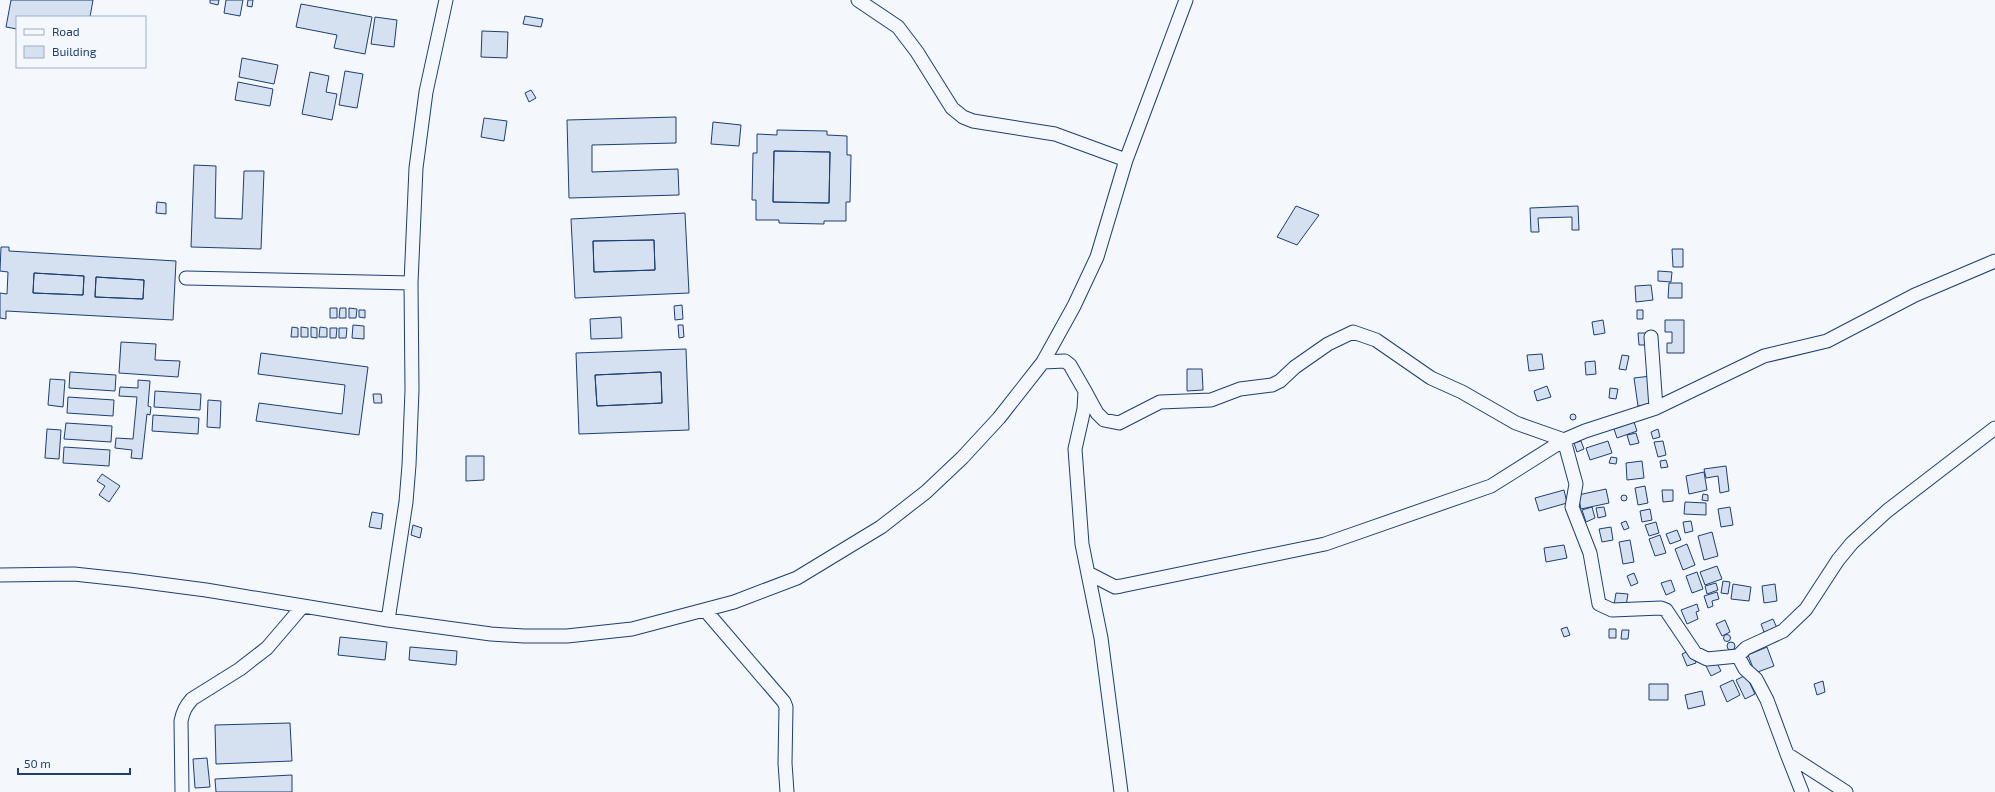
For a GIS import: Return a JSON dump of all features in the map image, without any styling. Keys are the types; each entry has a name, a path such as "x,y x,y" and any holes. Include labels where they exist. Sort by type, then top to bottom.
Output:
{"street":[{"path":"388,620 406,502 409,465 412,390 411,283 416,168 426,92 446,0"},
{"path":"858,0 898,27 917,52 952,108 963,117 973,121 1055,134 1126,160"},
{"path":"0,576 74,574 130,580 206,590 388,620 490,634 524,636 567,636 632,629 734,602 797,578 881,527 926,492 962,458 999,418 1043,362 1074,306 1097,257 1126,160 1186,0"},
{"path":"1088,573 1115,587 1325,544 1491,486 1564,440 1585,431 1656,408 1764,356 1827,341 1915,295 1995,261"},
{"path":"186,278 411,283"},
{"path":"1043,362 1065,361 1070,365 1097,413 1104,420 1119,423 1160,402 1211,400 1240,389 1272,385 1280,381 1295,367 1328,344 1346,335 1358,333 1376,340 1431,378 1462,392 1516,423 1564,440"},
{"path":"1651,337 1656,408"},
{"path":"1085,391 1084,410 1075,449 1082,544 1101,638 1122,792"},
{"path":"1564,440 1576,484 1572,507 1590,553 1599,604 1612,610 1661,608 1666,610 1695,653 1707,659 1738,656 1746,648 1783,631 1806,609 1838,560 1852,543 1887,511 1995,428"},
{"path":"182,792 181,721 183,712 187,705 192,699 240,669 266,648 302,607"},
{"path":"706,610 784,702 786,707 786,792"},
{"path":"1738,656 1745,669 1756,680 1767,700 1786,754 1802,792"},
{"path":"1786,754 1846,792"}],"building":[{"path":"11,0 93,0 90,16 16,16 16,29 6,27"},
{"path":"210,0 219,0 218,5 210,3"},
{"path":"226,0 243,0 240,16 224,13"},
{"path":"248,0 253,0 252,7 247,6"},
{"path":"301,4 372,17 365,54 334,48 337,35 296,27"},
{"path":"525,16 543,19 541,27 523,24"},
{"path":"375,17 397,20 394,47 371,44"},
{"path":"482,31 508,32 507,58 481,57"},
{"path":"242,58 278,65 274,84 239,77"},
{"path":"345,71 363,74 357,108 339,105"},
{"path":"310,72 329,76 326,92 337,94 332,120 302,114"},
{"path":"238,82 273,89 270,106 235,100"},
{"path":"531,90 536,98 529,102 525,93"},
{"path":"676,117 676,143 592,145 592,172 678,169 679,195 569,198 567,120"},
{"path":"484,118 507,121 504,141 481,137"},
{"path":"713,122 741,125 739,146 711,144"},
{"path":"777,130 827,131 827,135 847,136 847,155 851,155 850,202 846,202 846,221 824,221 824,224 779,223 779,220 756,220 756,200 752,200 753,153 757,153 757,134 777,135","holes":["774,151 830,152 829,203 773,202"]},
{"path":"774,151 830,152 829,203 773,202"},
{"path":"194,165 216,166 215,218 242,219 244,171 264,171 261,249 191,247"},
{"path":"157,202 166,203 166,214 156,213"},
{"path":"1296,206 1319,215 1297,245 1277,237"},
{"path":"1578,206 1579,230 1572,230 1572,217 1538,218 1539,232 1531,232 1530,208"},
{"path":"685,213 689,293 575,298 571,219","holes":["654,240 655,270 594,272 593,241"]},
{"path":"654,240 655,270 594,272 593,241"},
{"path":"1,247 9,247 9,251 176,261 173,320 6,311 6,319 0,318 0,293 7,294 8,272 0,271","holes":["34,273 84,276 83,295 33,293","96,277 144,280 143,299 95,297"]},
{"path":"1672,249 1683,249 1683,267 1673,267"},
{"path":"1658,271 1672,272 1671,282 1658,281"},
{"path":"34,273 84,276 83,295 33,293"},
{"path":"96,277 144,280 143,299 95,297"},
{"path":"1669,283 1682,283 1682,298 1668,298"},
{"path":"1651,285 1653,300 1636,302 1635,286"},
{"path":"682,305 683,319 675,320 674,306"},
{"path":"330,308 337,308 337,318 330,318"},
{"path":"340,308 346,308 346,318 339,318"},
{"path":"349,308 357,309 356,318 349,318"},
{"path":"359,310 365,310 365,318 359,317"},
{"path":"1637,310 1643,310 1643,319 1637,319"},
{"path":"621,317 622,338 591,339 590,319"},
{"path":"1603,320 1605,333 1594,335 1592,322"},
{"path":"1665,320 1684,320 1684,353 1667,353 1667,343 1672,343 1672,332 1665,332"},
{"path":"353,325 364,326 364,339 352,338"},
{"path":"678,325 683,325 684,337 679,338"},
{"path":"292,327 298,328 298,337 291,337"},
{"path":"301,327 308,328 308,337 301,337"},
{"path":"311,327 317,328 317,338 311,337"},
{"path":"320,327 327,328 327,337 319,337"},
{"path":"330,328 337,328 336,338 330,338"},
{"path":"339,328 347,328 346,338 339,338"},
{"path":"1638,333 1648,333 1648,345 1639,345"},
{"path":"121,342 156,344 155,360 180,361 178,377 119,373"},
{"path":"686,349 689,430 579,434 576,353","holes":["661,372 662,403 597,406 595,375"]},
{"path":"261,353 368,367 359,435 256,421 259,403 342,414 345,385 258,374"},
{"path":"1542,354 1544,369 1529,371 1527,355"},
{"path":"1622,355 1629,356 1626,370 1619,369"},
{"path":"1595,361 1596,374 1586,375 1585,362"},
{"path":"1187,369 1202,369 1203,390 1187,391"},
{"path":"70,372 116,375 115,391 69,388"},
{"path":"661,372 662,403 597,406 595,375"},
{"path":"1651,376 1654,404 1638,406 1634,378"},
{"path":"50,379 65,380 63,407 48,405"},
{"path":"138,380 150,381 148,406 151,407 150,415 147,414 142,459 131,458 132,450 115,448 116,438 133,439 137,397 119,396 120,387 138,388"},
{"path":"1547,386 1551,397 1537,401 1534,391"},
{"path":"1610,388 1618,389 1616,399 1609,398"},
{"path":"155,391 201,394 200,410 154,407"},
{"path":"373,394 381,394 382,403 374,403"},
{"path":"68,397 114,400 113,416 67,413"},
{"path":"208,400 221,401 220,428 207,427"},
{"path":"1573,414 1576,417 1573,420 1570,417"},
{"path":"153,415 199,418 198,434 152,431"},
{"path":"1634,422 1637,431 1617,438 1614,429"},
{"path":"66,423 112,426 111,442 64,439"},
{"path":"47,429 61,430 59,459 45,458"},
{"path":"1658,429 1660,437 1653,439 1651,432"},
{"path":"1636,433 1639,443 1630,445 1627,435"},
{"path":"1581,441 1584,449 1577,452 1574,443"},
{"path":"1608,441 1612,453 1590,460 1586,448"},
{"path":"1663,441 1666,455 1658,457 1654,442"},
{"path":"64,447 110,450 109,466 63,463"},
{"path":"466,456 484,456 484,480 466,481"},
{"path":"1611,457 1617,458 1616,464 1609,463"},
{"path":"1666,460 1668,467 1661,468 1660,461"},
{"path":"1642,461 1644,478 1627,480 1626,463"},
{"path":"1726,466 1729,491 1720,493 1718,476 1706,478 1704,469"},
{"path":"1704,472 1707,490 1689,494 1686,476"},
{"path":"102,474 120,486 109,502 99,495 105,486 97,481"},
{"path":"1645,486 1648,503 1638,505 1635,488"},
{"path":"1606,489 1609,503 1581,509 1578,495"},
{"path":"1564,490 1567,503 1539,511 1535,498"},
{"path":"1662,490 1673,490 1673,501 1663,502"},
{"path":"1703,494 1708,495 1708,501 1702,500"},
{"path":"1624,495 1627,498 1624,501 1621,498"},
{"path":"1685,502 1706,503 1706,515 1684,514"},
{"path":"1592,507 1595,518 1586,522 1582,510"},
{"path":"1604,507 1606,516 1598,518 1596,508"},
{"path":"1730,507 1733,525 1721,527 1718,509"},
{"path":"1650,509 1652,520 1642,522 1640,511"},
{"path":"372,512 383,514 381,529 369,527"},
{"path":"1626,521 1629,528 1624,530 1621,523"},
{"path":"1691,521 1693,531 1685,533 1683,522"},
{"path":"1656,522 1659,533 1649,536 1645,525"},
{"path":"413,525 422,528 420,538 411,535"},
{"path":"1611,527 1613,540 1602,542 1599,529"},
{"path":"1677,530 1681,540 1670,544 1666,534"},
{"path":"1712,532 1718,556 1704,560 1698,536"},
{"path":"1660,535 1666,553 1655,556 1649,539"},
{"path":"1630,540 1634,562 1623,564 1619,542"},
{"path":"1687,544 1695,565 1683,570 1675,549"},
{"path":"1564,545 1567,558 1546,562 1544,548"},
{"path":"1717,566 1722,579 1705,585 1700,572"},
{"path":"1697,572 1703,589 1692,593 1686,576"},
{"path":"1634,573 1638,583 1631,586 1627,576"},
{"path":"1671,580 1675,591 1666,595 1661,583"},
{"path":"1723,581 1730,582 1728,594 1721,593"},
{"path":"1716,583 1718,590 1707,594 1705,586"},
{"path":"1733,584 1751,587 1749,601 1731,599"},
{"path":"1775,584 1777,601 1764,603 1762,586"},
{"path":"1717,592 1719,599 1712,601 1713,606 1708,608 1704,596"},
{"path":"1616,593 1628,594 1626,606 1614,605"},
{"path":"1697,604 1699,611 1696,612 1698,619 1687,624 1681,610"},
{"path":"1773,619 1777,628 1764,632 1761,624"},
{"path":"1725,620 1730,632 1722,636 1716,624"},
{"path":"1567,627 1570,635 1564,637 1561,629"},
{"path":"1609,629 1616,629 1616,638 1609,638"},
{"path":"1622,630 1629,630 1628,639 1621,639"},
{"path":"1727,635 1730,638 1727,641 1724,638"},
{"path":"340,637 387,642 385,660 338,655"},
{"path":"1729,642 1733,642 1735,646 1733,650 1729,650 1727,648 1727,644"},
{"path":"410,647 457,651 456,665 409,660"},
{"path":"1767,647 1774,666 1755,673 1748,655"},
{"path":"1691,650 1696,663 1687,666 1682,654"},
{"path":"1715,659 1721,671 1711,676 1705,664"},
{"path":"1746,675 1755,694 1745,699 1736,680"},
{"path":"1733,680 1740,695 1727,702 1720,686"},
{"path":"1823,681 1825,692 1817,695 1814,684"},
{"path":"1649,684 1668,684 1668,700 1649,700"},
{"path":"1702,691 1705,705 1688,709 1685,695"},
{"path":"290,723 292,761 216,764 215,725"},
{"path":"207,758 210,787 195,788 193,759"},
{"path":"292,775 292,792 216,792 215,779"}]}
